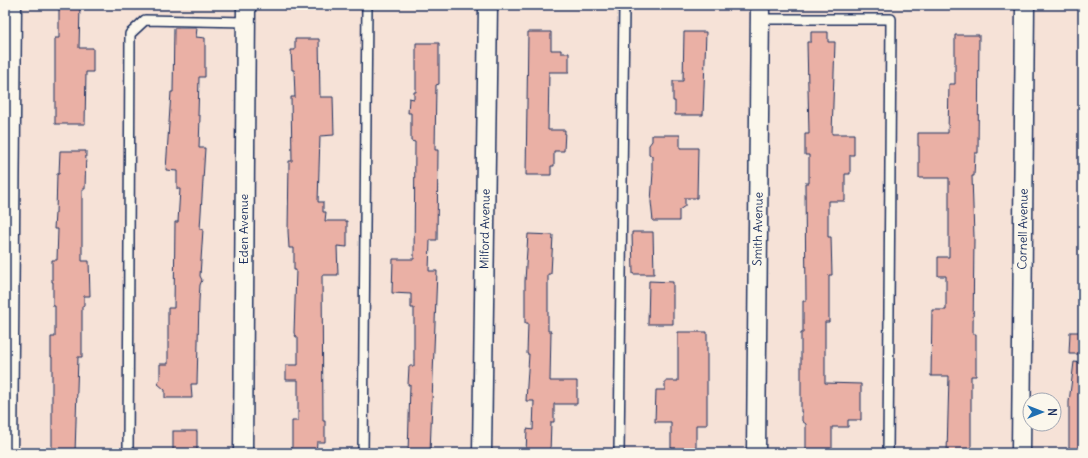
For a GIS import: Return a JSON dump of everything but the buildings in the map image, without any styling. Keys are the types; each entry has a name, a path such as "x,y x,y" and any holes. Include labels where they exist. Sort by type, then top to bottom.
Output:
{"street":[{"path":"8,453 12,5"},
{"name":"Milford Avenue","path":"482,453 488,5"},
{"name":"Cornell Avenue","path":"1021,453 1025,5"},
{"name":"Smith Avenue","path":"756,453 760,12"},
{"name":"Eden Avenue","path":"242,453 246,14"}],"lane":[{"path":"363,453 367,5"},
{"path":"619,453 624,5"},
{"path":"760,12 891,19 888,453"},
{"path":"128,453 130,34 145,20 246,14"}]}
